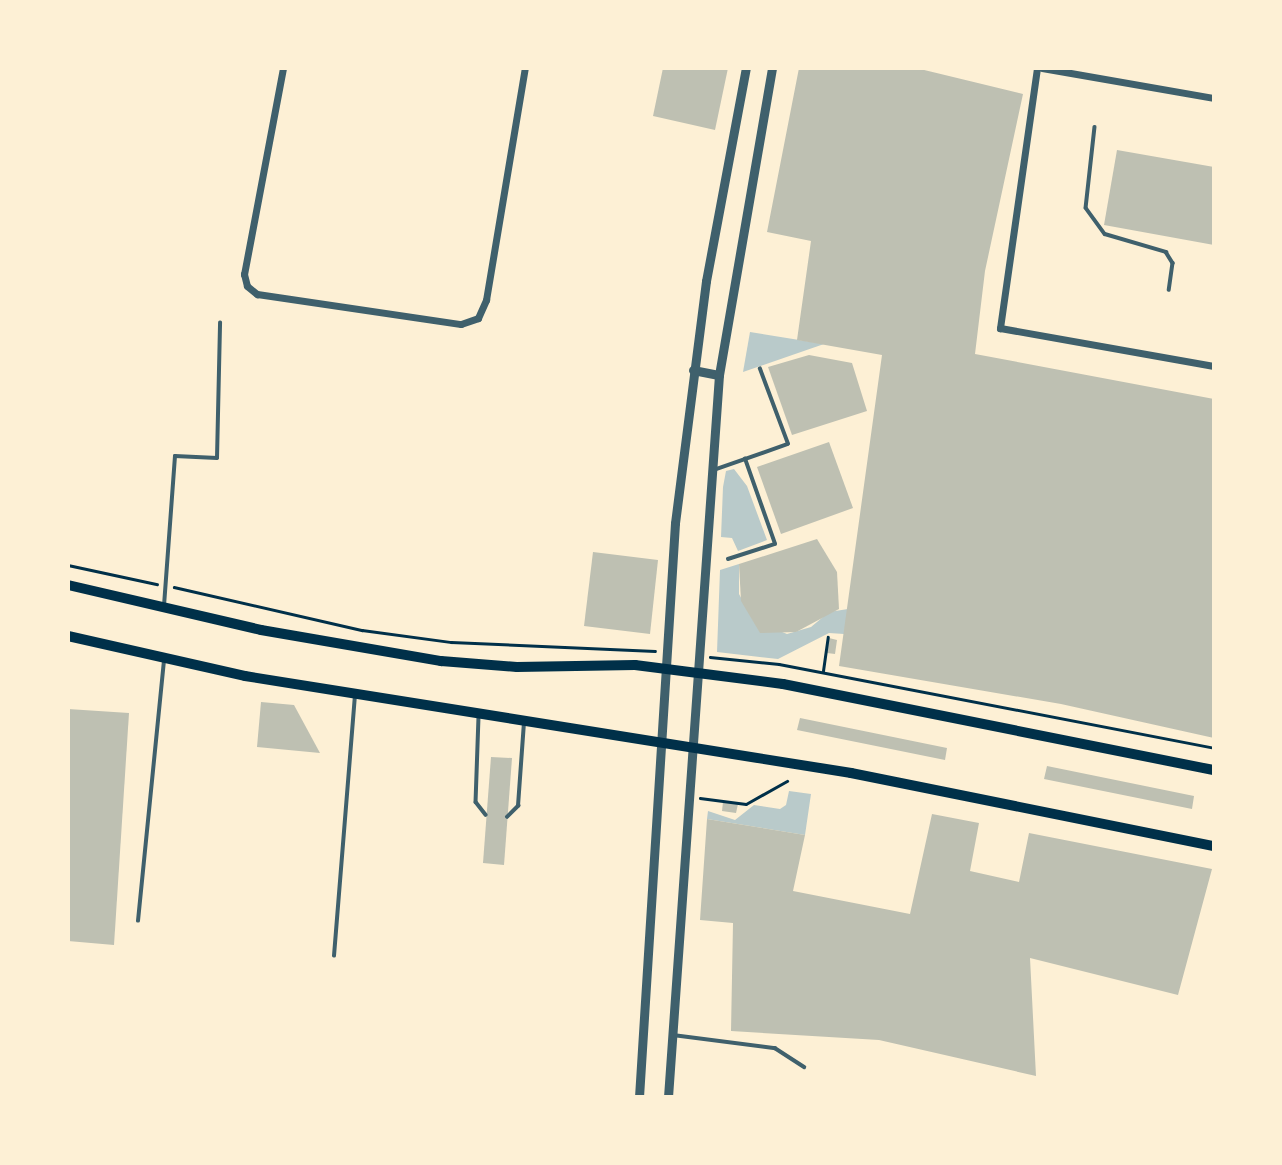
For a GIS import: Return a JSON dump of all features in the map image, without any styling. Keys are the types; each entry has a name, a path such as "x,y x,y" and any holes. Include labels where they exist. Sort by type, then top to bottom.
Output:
{"main road":[{"path":"68,585 164,608 441,661 664,668 783,684 1214,770"},
{"path":"68,636 164,659 355,695 691,746 1214,846"}],"street":[{"path":"283,68 244,274 247,286 257,294 461,324 478,318 486,300 525,68"},
{"path":"639,1097 665,652 693,370 720,195 746,68"},
{"path":"668,1097 719,375 772,68"},
{"path":"1214,98 1039,68 1000,328 1214,366"},
{"path":"693,370 719,375"}],"lane":[{"path":"1096,127 1086,208 1105,234 1166,252 1173,263 1169,290"},
{"path":"164,608 175,456 216,458 220,323"},
{"path":"712,470 788,444 760,369"},
{"path":"727,559 775,544 745,459"},
{"path":"138,921 164,659"},
{"path":"334,956 355,695"},
{"path":"479,713 476,802 486,815"},
{"path":"508,817 518,806 525,719"},
{"path":"671,1035 775,1048 804,1066"}],"path":[{"path":"68,565 308,619 452,642 665,652"},
{"path":"823,672 828,637"},
{"path":"698,655 823,672 1214,748"},
{"path":"700,798 746,804 787,781"}],"shaded area":[{"path":"750,332 824,344 743,372"},
{"path":"734,469 747,486 767,540 738,551 732,538 721,537 726,471"},
{"path":"739,564 739,594 753,620 787,634 811,627 829,612 848,609 844,634 829,633 778,659 717,652 720,570"},
{"path":"789,791 811,794 805,835 707,819 708,811 735,820 754,805 780,809 786,805"}],"building":[{"path":"663,68 728,68 715,130 653,116"},
{"path":"799,68 916,68 1023,94 985,271 975,354 1214,399 1214,738 1061,704 839,666 882,355 797,340 811,241 767,232"},
{"path":"1117,150 1214,167 1214,245 1104,225"},
{"path":"809,355 852,363 867,411 792,435 768,367"},
{"path":"829,442 853,508 781,534 757,467"},
{"path":"817,539 837,572 839,609 796,632 760,633 741,601 739,564"},
{"path":"593,552 658,560 650,634 584,626"},
{"path":"829,638 837,640 835,654 827,653"},
{"path":"261,702 294,705 320,753 257,747"},
{"path":"68,709 129,713 114,945 68,941"},
{"path":"800,718 947,748 945,760 797,730"},
{"path":"491,757 512,758 504,865 483,863"},
{"path":"1047,766 1194,796 1192,809 1044,779"},
{"path":"723,802 738,804 736,813 722,811"},
{"path":"932,814 979,823 970,871 1019,882 1029,833 1212,869 1178,995 1030,958 1036,1076 879,1040 731,1031 733,923 700,920 707,819 805,835 793,891 910,914"}]}
